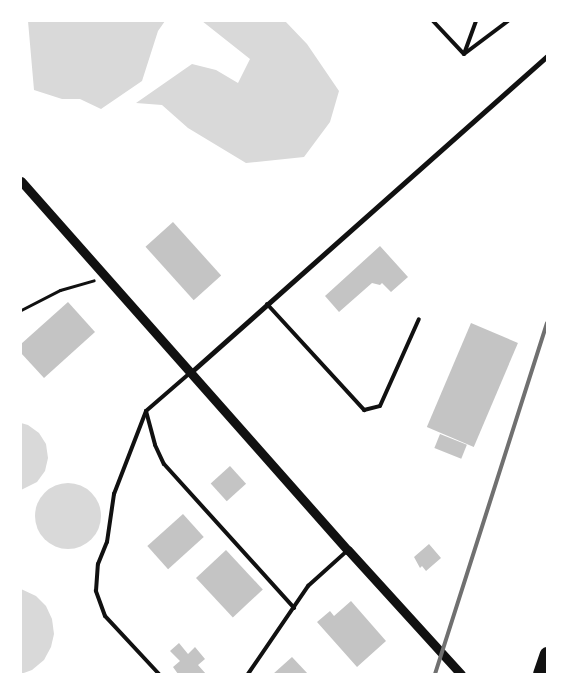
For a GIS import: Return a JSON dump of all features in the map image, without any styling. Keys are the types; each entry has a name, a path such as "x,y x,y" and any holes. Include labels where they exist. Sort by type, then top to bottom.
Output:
{"highway":[{"path":"540,674 547,654"}],"street":[{"path":"190,373 547,56"},
{"path":"21,180 190,373 461,674"}],"lane":[{"path":"433,21 464,54"},
{"path":"464,54 476,21"},
{"path":"464,54 508,21"},
{"path":"267,304 364,410 380,406 419,320"},
{"path":"159,674 105,616 96,591 98,564 107,542 114,494 146,411 190,373"},
{"path":"146,411 154,445 164,464 294,608"},
{"path":"248,674 308,586 348,550"}],"path":[{"path":"21,310 60,290 88,283 104,274"}],"shaded area":[{"path":"28,21 165,21 158,31 142,81 101,109 80,99 62,99 34,90"},
{"path":"202,21 285,21 307,44 339,91 330,122 304,157 246,163 188,128 162,105 136,103 192,64 216,70 238,83 250,59"},
{"path":"21,423 28,425 39,433 46,444 48,458 45,471 37,482 21,490"},
{"path":"61,483 75,483 87,488 96,497 101,509 99,529 92,540 75,549 61,549 49,544 40,535 35,523 35,509 40,497 49,488"},
{"path":"21,589 36,596 46,606 52,619 54,634 51,647 44,660 32,670 21,674"}],"building":[{"path":"173,222 221,276 194,300 146,247"},
{"path":"380,246 408,277 391,292 382,283 380,285 372,283 339,312 325,296"},
{"path":"68,302 95,332 44,378 21,353 21,344"},
{"path":"471,323 518,343 474,447 427,427"},
{"path":"440,434 467,445 461,459 434,448"},
{"path":"230,466 246,484 227,501 211,483"},
{"path":"183,514 204,537 168,569 147,546"},
{"path":"429,544 441,558 426,571 422,566 420,568 414,557"},
{"path":"226,550 263,589 233,617 196,578"},
{"path":"351,601 386,641 357,667 317,622 330,611 334,616"},
{"path":"179,643 188,654 195,647 205,659 198,665 206,674 178,674 173,667 180,661 170,651"},
{"path":"292,657 308,674 273,674"}],"railway":[{"path":"435,674 547,323"}]}
